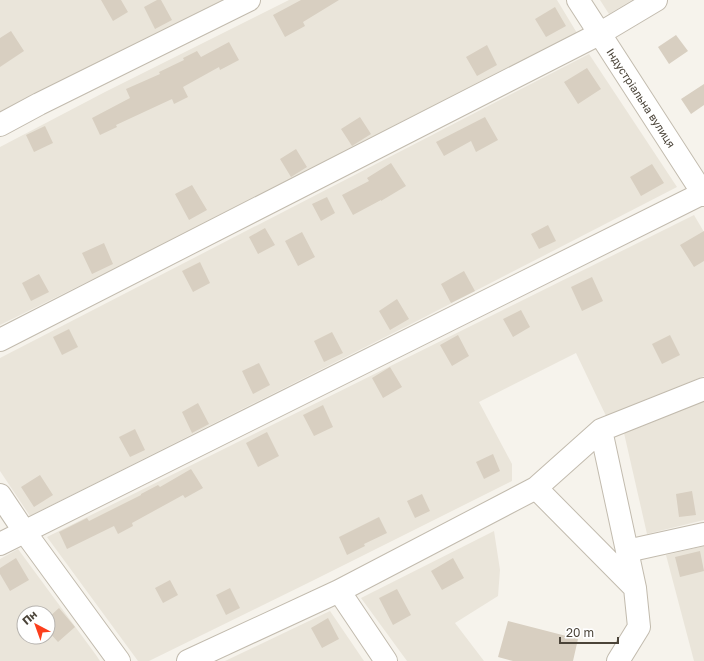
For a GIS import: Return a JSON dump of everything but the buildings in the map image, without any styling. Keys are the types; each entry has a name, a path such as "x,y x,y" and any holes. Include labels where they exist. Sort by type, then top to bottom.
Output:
{"street":[{"path":"0,126 39,104 249,0"},
{"name":"Індустріальна вулиця","path":"578,0 703,194"},
{"path":"0,340 599,34 656,0"},
{"path":"0,544 703,194"},
{"path":"188,661 340,591 536,488 601,430 704,389"},
{"path":"601,430 635,588 639,627 618,661"},
{"path":"536,488 635,588"},
{"path":"0,494 24,531 119,661"},
{"path":"627,551 704,534"},
{"path":"340,591 386,661"}],"shaded area":[{"path":"0,0 226,0 0,116"},
{"path":"289,0 557,0 577,33 182,235 0,325 0,147 105,92"},
{"path":"600,0 632,0 609,14"},
{"path":"589,54 677,187 417,321 30,516 0,471 0,358"},
{"path":"694,215 704,232 704,376 607,418 576,353 479,402 512,464 512,481 312,581 149,661 138,661 47,537"},
{"path":"704,397 704,520 647,534 624,433 677,411"},
{"path":"494,531 500,570 498,596 455,623 484,661 407,661 361,598"},
{"path":"704,546 704,661 694,661 666,555"},
{"path":"18,549 100,661 0,661 0,559"},
{"path":"330,611 364,661 225,661"}]}
